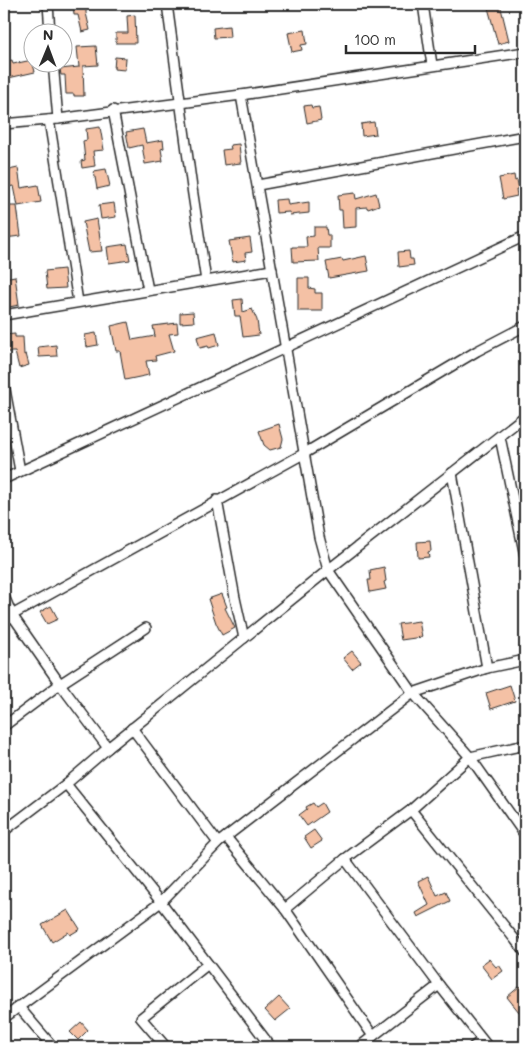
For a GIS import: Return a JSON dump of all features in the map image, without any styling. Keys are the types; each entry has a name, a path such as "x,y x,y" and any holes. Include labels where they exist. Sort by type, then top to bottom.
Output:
{"street":[{"path":"48,4 49,22"},
{"path":"167,4 206,280"},
{"path":"422,4 432,65"},
{"path":"4,124 241,94 525,52"},
{"path":"53,72 53,119 78,302"},
{"path":"241,94 319,537 328,570 413,693 470,757 525,835"},
{"path":"113,110 148,290"},
{"path":"258,185 525,136"},
{"path":"4,479 525,236"},
{"path":"4,315 272,270"},
{"path":"4,622 12,615 305,453 477,351 525,326"},
{"path":"4,384 20,471"},
{"path":"4,831 66,784 132,728 328,570 525,416"},
{"path":"500,437 525,556"},
{"path":"452,473 487,668"},
{"path":"217,500 244,638"},
{"path":"4,596 12,615 108,748"},
{"path":"4,726 60,684 146,628"},
{"path":"4,1018 161,902 218,843 413,693 487,668 525,660"},
{"path":"132,728 218,843"},
{"path":"285,909 345,859 411,810 470,757 525,745"},
{"path":"66,784 161,902 271,1047"},
{"path":"411,810 525,952"},
{"path":"226,837 285,909 373,1036"},
{"path":"345,859 485,1044 473,1047"},
{"path":"166,1047 141,1018 208,964"},
{"path":"359,1047 439,985"},
{"path":"18,1006 53,1047"}],"building":[{"path":"73,4 86,4 90,30 82,32 78,15 74,15"},
{"path":"487,4 500,4 509,41 498,44"},
{"path":"135,15 136,43 116,43 116,33 128,33 127,16"},
{"path":"229,26 230,37 214,38 213,28"},
{"path":"305,30 307,44 301,45 302,50 292,52 288,33"},
{"path":"96,46 98,65 83,66 84,96 66,94 65,75 61,75 60,72 72,72 72,68 79,67 77,47"},
{"path":"115,57 126,58 125,70 114,69"},
{"path":"12,60 13,64 22,62 22,72 35,72 4,79 4,62"},
{"path":"311,105 312,108 319,107 321,120 307,123 304,106"},
{"path":"374,122 376,134 362,136 361,124"},
{"path":"100,127 104,150 93,151 95,166 82,168 81,161 85,160 83,141 87,140 86,129"},
{"path":"143,129 146,143 163,140 164,148 161,149 163,161 145,164 142,145 129,148 126,132"},
{"path":"239,144 241,163 224,165 222,150 231,149 230,145"},
{"path":"18,168 21,188 38,185 41,202 18,206 14,186 6,187 4,171"},
{"path":"106,169 110,186 97,189 94,171"},
{"path":"514,175 519,189 516,189 517,196 503,199 499,178"},
{"path":"355,193 356,199 376,193 379,205 368,209 367,207 356,208 356,227 343,228 342,210 339,210 338,195"},
{"path":"287,199 288,205 309,202 309,213 290,215 289,212 276,213 275,200"},
{"path":"114,203 116,217 101,219 99,205"},
{"path":"6,206 17,206 21,236 4,238"},
{"path":"97,219 102,251 89,252 83,222"},
{"path":"314,227 326,227 327,235 330,235 330,248 318,248 319,261 293,262 292,247 307,247 306,237 314,236"},
{"path":"250,238 252,252 245,253 246,260 233,262 229,241"},
{"path":"127,244 130,260 109,263 107,247"},
{"path":"409,251 410,259 413,259 414,265 399,267 398,252"},
{"path":"366,256 369,271 329,278 326,262 342,259 343,261"},
{"path":"64,269 66,288 47,289 45,271"},
{"path":"15,276 19,305 4,308 4,278"},
{"path":"298,278 309,278 309,288 315,289 315,293 322,293 322,311 298,311"},
{"path":"242,299 243,312 252,309 257,320 259,335 243,337 240,316 235,316 233,300"},
{"path":"193,312 194,322 180,323 180,313"},
{"path":"128,322 132,340 155,336 153,326 177,323 178,333 169,334 174,351 155,356 156,360 146,361 149,375 125,380 120,351 116,351 111,326"},
{"path":"216,332 219,345 200,348 197,337"},
{"path":"96,333 98,345 87,347 85,335"},
{"path":"15,334 15,337 23,337 24,355 26,354 29,365 19,368 15,352 4,352 4,335"},
{"path":"56,345 57,356 39,357 38,347"},
{"path":"279,424 283,439 281,447 270,450 264,445 259,431"},
{"path":"430,541 431,551 428,552 429,557 418,558 417,542"},
{"path":"384,567 386,589 370,592 368,580 371,580 370,570"},
{"path":"222,594 227,607 225,608 235,628 222,635 208,599"},
{"path":"51,606 58,619 47,624 40,612"},
{"path":"419,621 422,637 401,640 398,624"},
{"path":"352,651 361,662 352,669 343,658"},
{"path":"510,685 515,701 491,709 486,693"},
{"path":"313,803 316,807 322,803 327,812 307,826 299,815 307,809 306,807"},
{"path":"314,830 322,841 311,848 304,837"},
{"path":"428,876 437,896 446,892 450,901 418,917 416,913 429,905 418,881"},
{"path":"68,910 80,929 70,935 68,932 52,942 42,925"},
{"path":"489,959 496,967 499,965 503,971 492,979 481,965"},
{"path":"520,986 525,993 525,1007 519,1012 507,997"},
{"path":"279,997 290,1009 275,1021 265,1010"},
{"path":"81,1022 88,1030 78,1040 70,1032"}]}
